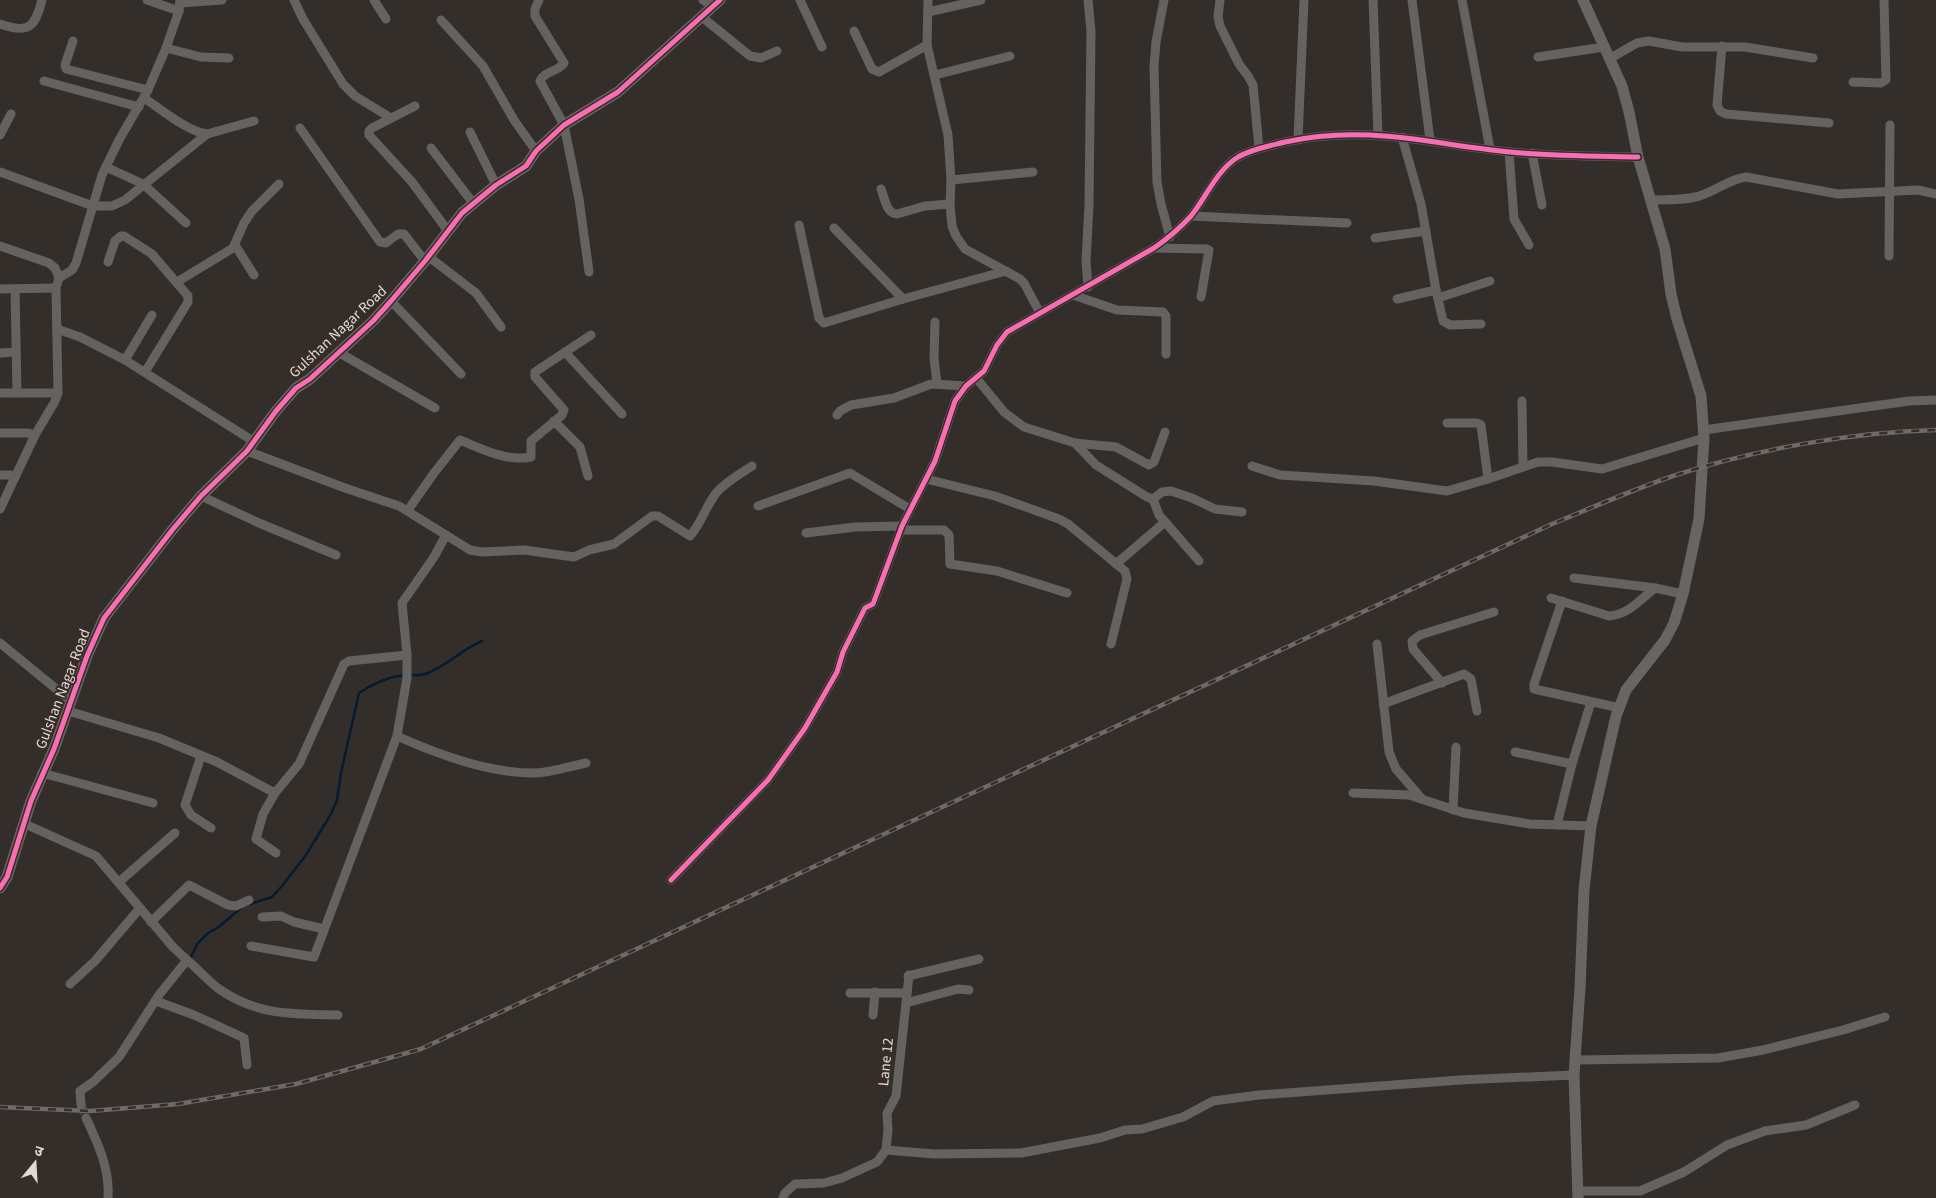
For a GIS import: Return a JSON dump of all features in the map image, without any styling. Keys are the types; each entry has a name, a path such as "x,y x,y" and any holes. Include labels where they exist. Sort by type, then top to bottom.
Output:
{"main road":[{"path":"1578,1194 1574,1075 1584,890 1591,826 1626,690 1665,640 1674,623 1683,594 1698,518 1704,434 1701,396 1677,319 1671,294 1665,249 1638,157 1624,95 1583,0"},
{"name":"Gulshan Nagar Road","path":"0,888 7,877 42,773 54,750 87,656 104,618 201,496 250,446 296,388 310,379 373,321 427,259 462,212 496,185 517,174 526,166 536,151 564,125 618,92 702,17 712,2"}],"street":[{"path":"0,24 16,30 24,28 36,20 42,0"},
{"path":"147,0 179,5 222,0"},
{"path":"294,0 303,19 344,84 355,96 391,118"},
{"path":"374,0 386,19"},
{"path":"539,0 535,9 535,16 564,63 561,67 542,77 540,81 564,125 579,199 589,272"},
{"path":"800,0 822,47"},
{"path":"928,0 927,45 947,126 952,226 960,243 972,254 1024,283 1040,313"},
{"path":"928,12 981,0"},
{"path":"1088,0 1091,31 1089,205 1086,261 1088,287"},
{"path":"1164,0 1156,42 1154,66 1157,182 1170,237"},
{"path":"1220,0 1218,17 1220,26 1239,64 1253,85 1259,148"},
{"path":"1298,139 1304,0"},
{"path":"1373,0 1378,135"},
{"path":"1412,0 1430,140"},
{"path":"1462,0 1490,149"},
{"path":"1853,82 1881,83 1886,80 1884,0"},
{"path":"59,278 72,270 76,263 106,167 119,140 146,94 166,48 179,5"},
{"path":"702,17 750,56 761,58 777,51"},
{"path":"441,20 483,66 514,120 536,151"},
{"path":"854,31 872,69 876,72 927,45"},
{"path":"73,41 65,65 66,69 146,94 192,130 208,134"},
{"path":"1609,59 1643,41 1655,41 1682,47 1745,47 1813,58"},
{"path":"1722,46 1717,105 1720,111 1726,114 1829,123"},
{"path":"1538,58 1604,47"},
{"path":"166,48 201,57 229,58"},
{"path":"935,75 1010,56"},
{"path":"44,81 139,107"},
{"path":"415,106 372,128 369,131 369,135 412,182 448,230"},
{"path":"0,135 11,114"},
{"path":"0,172 93,206 112,206 119,204 208,134 254,120"},
{"path":"1889,256 1890,125"},
{"path":"300,128 380,242 386,243 398,234 404,234 427,259 476,293 501,327"},
{"path":"470,132 496,185"},
{"path":"671,880 768,780 805,728 837,672 843,652 865,608 873,604 902,528 939,450 952,409 959,395 988,366 997,345 1004,335 1170,237 1191,216 1225,168 1240,156 1259,148 1298,139 1346,134 1430,140 1509,152 1638,157"},
{"path":"1402,137 1421,204 1443,321 1447,325 1481,324"},
{"path":"431,148 473,202"},
{"path":"1509,152 1514,219 1529,245"},
{"path":"1532,153 1542,205"},
{"path":"106,167 143,184 186,223"},
{"path":"951,180 1033,172"},
{"path":"1651,200 1692,198 1715,190 1734,180 1746,177 1838,194 1890,193 1918,190 1936,194"},
{"path":"177,282 230,250 235,245 244,223 256,205 279,184"},
{"path":"882,190 888,210 892,214 925,206 950,204"},
{"path":"1191,216 1347,223"},
{"path":"799,225 821,321 829,323 903,299 1006,272"},
{"path":"834,228 903,299"},
{"path":"1375,238 1426,231"},
{"path":"108,262 116,241 121,236 124,236 152,254 188,296 188,302 145,372"},
{"path":"235,245 254,276"},
{"path":"0,246 49,263 55,268 59,278 56,288 58,393 34,436 0,509"},
{"path":"1154,248 1209,250 1201,297"},
{"path":"1397,299 1437,294 1490,281"},
{"path":"0,289 56,288"},
{"path":"14,289 16,393"},
{"path":"1073,295 1117,310 1163,312 1166,316 1166,354"},
{"path":"391,301 460,374"},
{"path":"125,360 152,315"},
{"path":"935,322 934,358 937,384"},
{"path":"57,329 80,337 145,372 250,446 408,510 470,550 482,552 524,550 574,557 589,550 614,544 652,516 658,516 690,536 696,530 716,493 734,477 752,466"},
{"path":"408,510 460,440 492,454 523,458 531,457 531,441 562,415 564,410 534,374 537,370 591,335"},
{"path":"0,353 16,352"},
{"path":"338,352 435,408"},
{"path":"565,352 622,414"},
{"path":"977,378 1004,412 1024,426 1075,443 1116,447 1147,464 1152,465 1165,432"},
{"path":"837,414 840,410 851,405 894,398 926,385 966,386"},
{"path":"0,393 58,393"},
{"path":"1252,466 1280,476 1374,481 1448,490 1538,462 1552,462 1602,469 1704,434 1910,401 1936,400"},
{"path":"1522,401 1523,467"},
{"path":"554,421 580,447 588,476"},
{"path":"1447,422 1478,423 1481,425 1488,479"},
{"path":"0,434 28,433 34,436"},
{"path":"1075,443 1096,465 1152,499"},
{"path":"758,506 850,473 910,510"},
{"path":"0,475 15,477"},
{"path":"926,479 995,496 1059,519 1068,524 1124,571 1127,576 1111,644"},
{"path":"1152,499 1162,492 1171,491 1215,509 1242,512"},
{"path":"201,496 258,523 336,555"},
{"path":"1152,499 1156,512 1199,562"},
{"path":"1116,564 1165,522"},
{"path":"806,533 854,527 944,530 948,535 950,564 997,571 1067,593"},
{"path":"251,946 314,957 397,736 407,678 407,655 402,603 434,557 446,535"},
{"path":"1574,578 1655,588 1683,594"},
{"path":"1551,598 1609,616 1616,616 1630,609 1655,588"},
{"path":"1562,601 1534,684 1534,689 1620,708"},
{"path":"1442,683 1413,648 1412,641 1420,635 1494,612"},
{"path":"0,643 69,706 159,738 216,762 275,793"},
{"path":"1377,644 1391,760 1396,769 1422,799"},
{"path":"276,853 256,839 263,814 275,793 299,764 344,664 349,661 407,655"},
{"path":"1383,704 1464,674 1469,676 1477,711"},
{"path":"1558,825 1572,764 1591,702"},
{"path":"397,736 430,751 504,771 538,773 586,763"},
{"path":"1453,810 1456,747"},
{"path":"1516,752 1572,764"},
{"path":"201,756 185,805 191,815 211,828"},
{"path":"42,773 153,803"},
{"path":"1353,793 1409,795 1453,810 1530,824 1591,826"},
{"path":"25,824 96,856 173,947 219,989 253,1008 287,1014 338,1015"},
{"path":"119,882 176,833"},
{"path":"151,922 189,885 228,905 236,906 249,900"},
{"path":"70,984 95,961 140,908"},
{"path":"262,917 281,916 294,922 324,929"},
{"name":"Lane 12","path":"886,1150 887,1113 896,1096 909,976 979,959"},
{"path":"81,1104 80,1091 93,1082 119,1057 159,994 187,960"},
{"path":"850,993 874,992 906,998 969,990"},
{"path":"873,1016 874,992"},
{"path":"156,1001 194,1015 244,1038 247,1065"},
{"path":"1575,1060 1718,1058 1763,1050 1843,1030 1885,1017"},
{"path":"782,1198 795,1184 824,1183 842,1178 877,1162 886,1150 935,1154 1021,1153 1100,1138 1125,1130 1142,1129 1183,1117 1213,1101 1250,1096 1460,1080 1574,1075"},
{"path":"1578,1194 1640,1191 1684,1172 1727,1146 1765,1131 1806,1125 1855,1105"},
{"path":"86,1118 106,1167 109,1183 108,1198"}],"waterway":[{"path":"250,904 272,897 282,886 306,855 331,814 337,800 341,773 359,693 388,679 406,675 423,675 433,671 482,641"},
{"path":"190,959 198,943 241,908"}],"tunnel":[{"path":"81,1105 86,1118"}],"railway":[{"path":"0,1107 90,1111 178,1104 296,1084 421,1049 1552,524 1615,498 1647,485 1709,465 1806,443 1872,434 1936,430"}],"cycle path":[{"path":"0,888 7,877 31,801 54,749 87,656 104,618 173,529 201,496 247,451 276,411 296,388 310,379 373,321 425,261 462,213 496,185 526,166 536,151 564,125 618,92 720,0"},
{"path":"671,880 768,780 805,728 837,672 843,652 865,608 873,604 902,526 935,461 955,401 966,386 984,371 997,345 1007,332 1164,241 1191,216 1224,169 1238,157 1267,146 1285,142 1343,135 1398,137 1481,149 1526,153 1638,157"}]}
